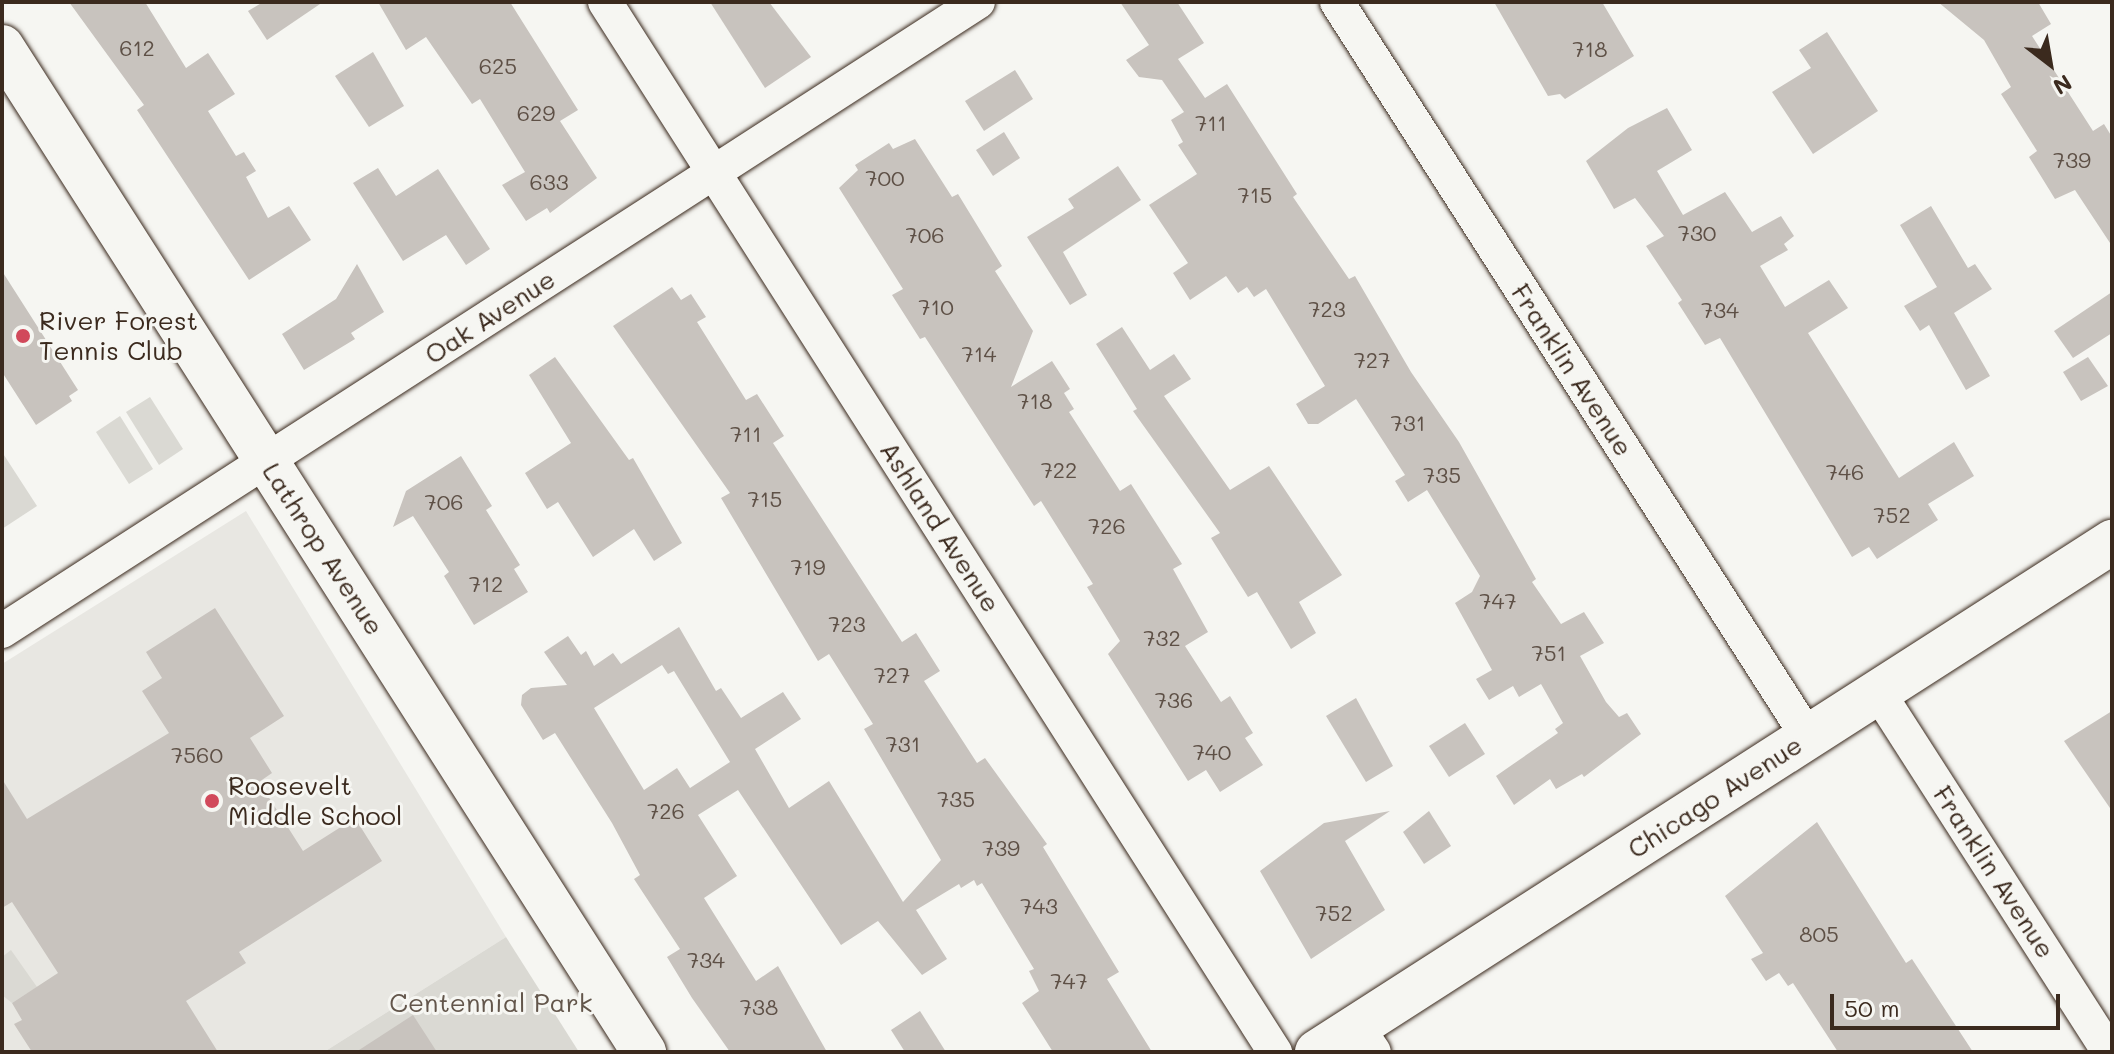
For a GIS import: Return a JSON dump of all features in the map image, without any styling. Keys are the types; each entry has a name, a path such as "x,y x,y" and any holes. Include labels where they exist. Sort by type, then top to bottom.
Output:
{"street":[{"name":"Ashland Avenue","path":"605,2 1275,1052"},
{"name":"Oak Avenue","path":"2,631 978,2"},
{"name":"Franklin Avenue","path":"1337,2 1808,737"},
{"name":"Lathrop Avenue","path":"2,47 644,1052"},
{"name":"Chicago Avenue","path":"1317,1052 1365,1039 1808,737 2112,542"},
{"name":"Franklin Avenue","path":"1878,692 2109,1052"}],"shaded area":[{"name":"Roosevelt Middle School","path":"246,511 506,937 324,1052 2,1052 2,664"}],"green space":[{"path":"150,397 183,449 159,465 126,412"},
{"path":"120,416 153,469 129,484 96,432"},
{"path":"2,452 37,506 2,529"},
{"name":"Centennial Park","path":"506,937 579,1052 324,1052"},
{"path":"11,950 37,987 12,1003 2,995 2,957"}],"building":[{"path":"69,2 145,2 186,68 208,53 235,94 208,111 236,156 244,152 256,171 246,177 268,218 289,206 311,240 249,280 137,110 144,105"},
{"path":"263,2 323,2 267,40 248,11"},
{"path":"378,2 510,2 578,110 560,121 597,178 550,213 547,208 526,221 502,185 525,172 480,99 472,104 426,37 406,50"},
{"path":"710,2 769,2 811,57 765,88"},
{"path":"1120,2 1177,2 1204,43 1178,59 1205,98 1227,84 1297,194 1293,197 1349,279 1355,276 1411,372 1459,442 1536,579 1532,582 1561,624 1584,612 1604,643 1580,656 1606,702 1619,717 1627,713 1641,734 1584,777 1582,774 1556,789 1550,779 1514,805 1496,776 1558,733 1555,729 1563,723 1541,684 1519,697 1513,686 1489,700 1476,679 1492,670 1455,603 1472,592 1480,576 1427,490 1408,502 1395,481 1405,475 1356,399 1318,424 1308,424 1296,404 1325,386 1266,289 1254,297 1247,287 1238,293 1226,276 1190,300 1173,273 1188,263 1149,205 1197,174 1178,145 1183,142 1171,120 1184,112 1162,80 1139,77 1126,60 1149,45"},
{"path":"1494,2 1602,2 1634,56 1565,99 1560,94 1548,96"},
{"path":"1938,2 2038,2 2051,24 2032,36 2093,131 2104,124 2112,137 2112,246 2075,190 2055,199 2029,157 2037,151 2001,94 2011,87 1984,40"},
{"path":"1827,32 1878,111 1813,154 1772,92 1811,68 1799,50"},
{"path":"373,52 404,106 369,127 335,76"},
{"path":"1015,70 1033,99 984,131 965,101"},
{"path":"1667,108 1692,150 1657,171 1683,215 1725,192 1752,232 1781,216 1794,236 1784,244 1788,250 1760,266 1785,307 1829,280 1848,308 1808,333 1899,478 1954,442 1974,476 1928,504 1938,520 1877,559 1869,547 1852,557 1720,338 1705,345 1678,303 1682,300 1646,246 1664,236 1635,198 1614,209 1586,161 1628,128"},
{"path":"1004,132 1020,158 993,176 976,150"},
{"path":"915,139 952,197 958,194 1002,266 995,271 1033,331 1011,387 1052,361 1070,389 1064,393 1074,409 1069,412 1120,491 1131,484 1182,564 1173,569 1208,632 1185,646 1221,702 1230,696 1253,733 1245,738 1263,765 1220,792 1206,770 1188,781 1108,654 1120,641 1087,587 1093,584 1041,501 1034,506 925,337 920,339 892,295 903,289 839,188 858,170 855,165 889,143 893,149"},
{"path":"1118,166 1141,200 1063,252 1087,295 1070,305 1027,237 1074,208 1068,199"},
{"path":"378,168 396,196 438,169 490,249 466,265 446,235 403,261 353,183"},
{"path":"1931,206 1968,268 1975,264 1992,289 1954,313 1990,376 1966,390 1929,325 1920,331 1904,306 1937,287 1900,225"},
{"path":"357,264 384,312 351,333 355,339 304,370 282,334 336,299"},
{"name":"River Forest Tennis Club","path":"2,271 78,390 69,396 72,401 36,425 2,372"},
{"path":"672,287 681,300 691,294 706,317 697,322 746,400 757,394 784,436 773,443 902,642 916,633 940,671 924,681 977,763 985,758 1047,844 1043,847 1119,972 1107,979 1152,1052 1053,1052 1022,1003 1039,991 1029,971 1034,969 982,883 977,886 974,880 961,888 959,884 916,910 947,959 922,975 878,921 841,945 738,790 698,815 737,876 704,898 756,981 778,966 827,1052 730,1052 667,957 680,949 634,879 640,875 612,823 555,733 543,740 521,705 522,695 531,688 567,685 544,652 568,636 581,655 586,651 594,666 613,653 621,664 679,627 716,691 721,688 741,718 783,692 801,719 755,749 789,808 829,781 903,902 941,860 864,729 873,724 829,654 818,661 721,498 730,493 613,326","holes":["662,665 668,674 674,671 730,762 690,788 677,768 644,790 594,708"]},
{"path":"2112,292 2112,333 2073,358 2054,331"},
{"path":"1122,327 1150,370 1174,354 1191,379 1164,396 1230,490 1269,466 1342,575 1299,602 1316,633 1291,649 1257,592 1248,597 1211,538 1220,533 1133,411 1137,409 1096,344"},
{"path":"555,357 629,460 633,458 682,543 654,561 634,529 593,557 558,502 547,509 525,473 571,443 529,375"},
{"path":"2088,357 2108,386 2081,401 2063,372"},
{"path":"461,456 492,506 486,510 520,565 514,569 528,592 474,625 444,576 449,572 413,516 393,527 406,491"},
{"path":"215,608 284,716 250,738 272,773 259,782 303,851 355,818 382,861 239,952 246,963 186,1001 218,1052 32,1052 14,1024 22,1020 12,1003 58,973 12,902 2,908 2,779 27,819 169,733 142,691 162,678 146,652"},
{"path":"1356,698 1393,766 1366,782 1326,716"},
{"path":"2112,711 2112,811 2064,741"},
{"path":"1465,723 1485,754 1449,777 1429,746"},
{"path":"1390,811 1345,841 1385,910 1311,959 1260,871 1324,823"},
{"path":"1429,811 1451,846 1424,864 1403,832"},
{"path":"1817,822 1906,963 1912,959 1973,1052 1838,1052 1793,983 1788,986 1779,973 1766,981 1751,959 1763,953 1725,896"},
{"path":"920,1011 946,1052 905,1052 891,1030"},
{"path":"413,1015 437,1052 356,1052"}],"place":[{"name":"River Forest Tennis Club","path":"23,336"},
{"name":"Roosevelt Middle School","path":"212,801"}]}
